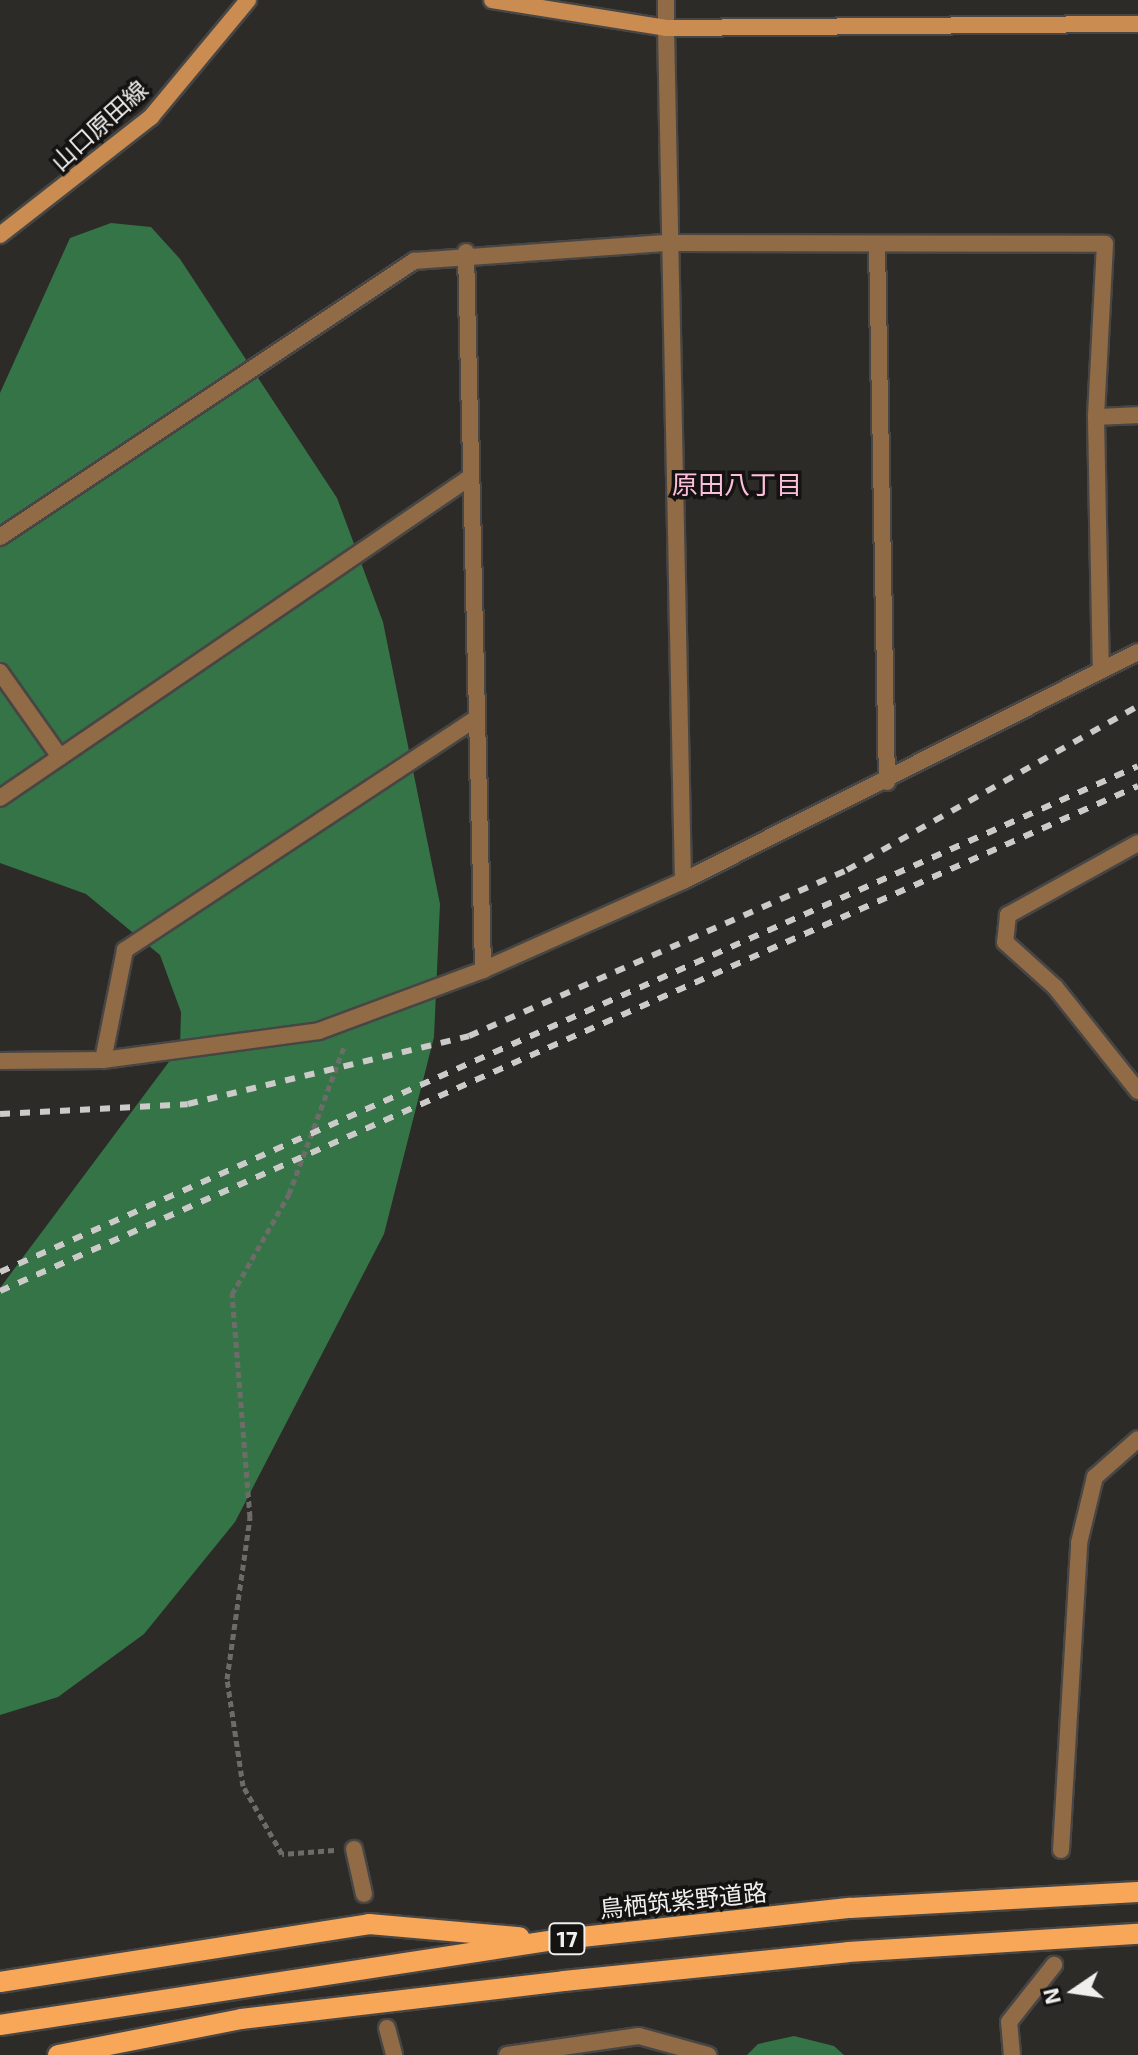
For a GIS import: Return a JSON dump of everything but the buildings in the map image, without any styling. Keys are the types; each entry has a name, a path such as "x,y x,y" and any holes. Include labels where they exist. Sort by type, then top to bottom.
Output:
{"main road":[{"name":"鳥栖筑紫野道路","path":"0,2025 554,1940 850,1908 1138,1892"},
{"path":"0,1982 369,1924 554,1940"},
{"name":"17","path":"58,2055 241,2019 564,1981 848,1952 1138,1934"}],"street":[{"name":"山口原田線","path":"0,235 151,117 248,0"},
{"path":"492,0 666,28 1138,24"},
{"path":"666,0 668,243 683,881"},
{"path":"0,537 414,261 466,252 668,243 1105,244 1096,417 1101,670"},
{"path":"877,244 887,782"},
{"path":"466,252 483,970"},
{"path":"1096,417 1138,415"},
{"path":"0,798 469,478"},
{"path":"0,1061 103,1060 319,1031 483,970 683,881 887,782 1138,652"},
{"path":"0,672 60,757"},
{"path":"103,1060 125,950 475,719"},
{"path":"1138,843 1008,915 1005,942 1055,987 1138,1091"},
{"path":"1061,1850 1079,1543 1095,1477 1138,1439"},
{"path":"354,1849 364,1894"},
{"path":"1012,2055 1009,2022 1054,1965"},
{"path":"387,2028 394,2055"},
{"path":"507,2055 639,2036 708,2055"}],"path":[{"path":"350,1019 340,1071 289,1194 232,1294 250,1517 227,1679 243,1786 282,1854 354,1849"}],"green space":[{"path":"111,223 151,227 180,259 337,498 383,622 440,904 434,1037 384,1234 235,1522 144,1634 58,1697 0,1715 0,1288 180,1047 181,1012 160,955 86,894 0,863 0,393 70,238"},
{"path":"794,2036 834,2046 844,2055 747,2055 758,2044"}],"railway":[{"path":"0,1114 188,1104 469,1036 847,870 1138,706"},
{"path":"0,1272 1138,766"},
{"path":"0,1291 1138,786"}],"district":[{"name":"原田八丁目","path":"737,484"}]}
